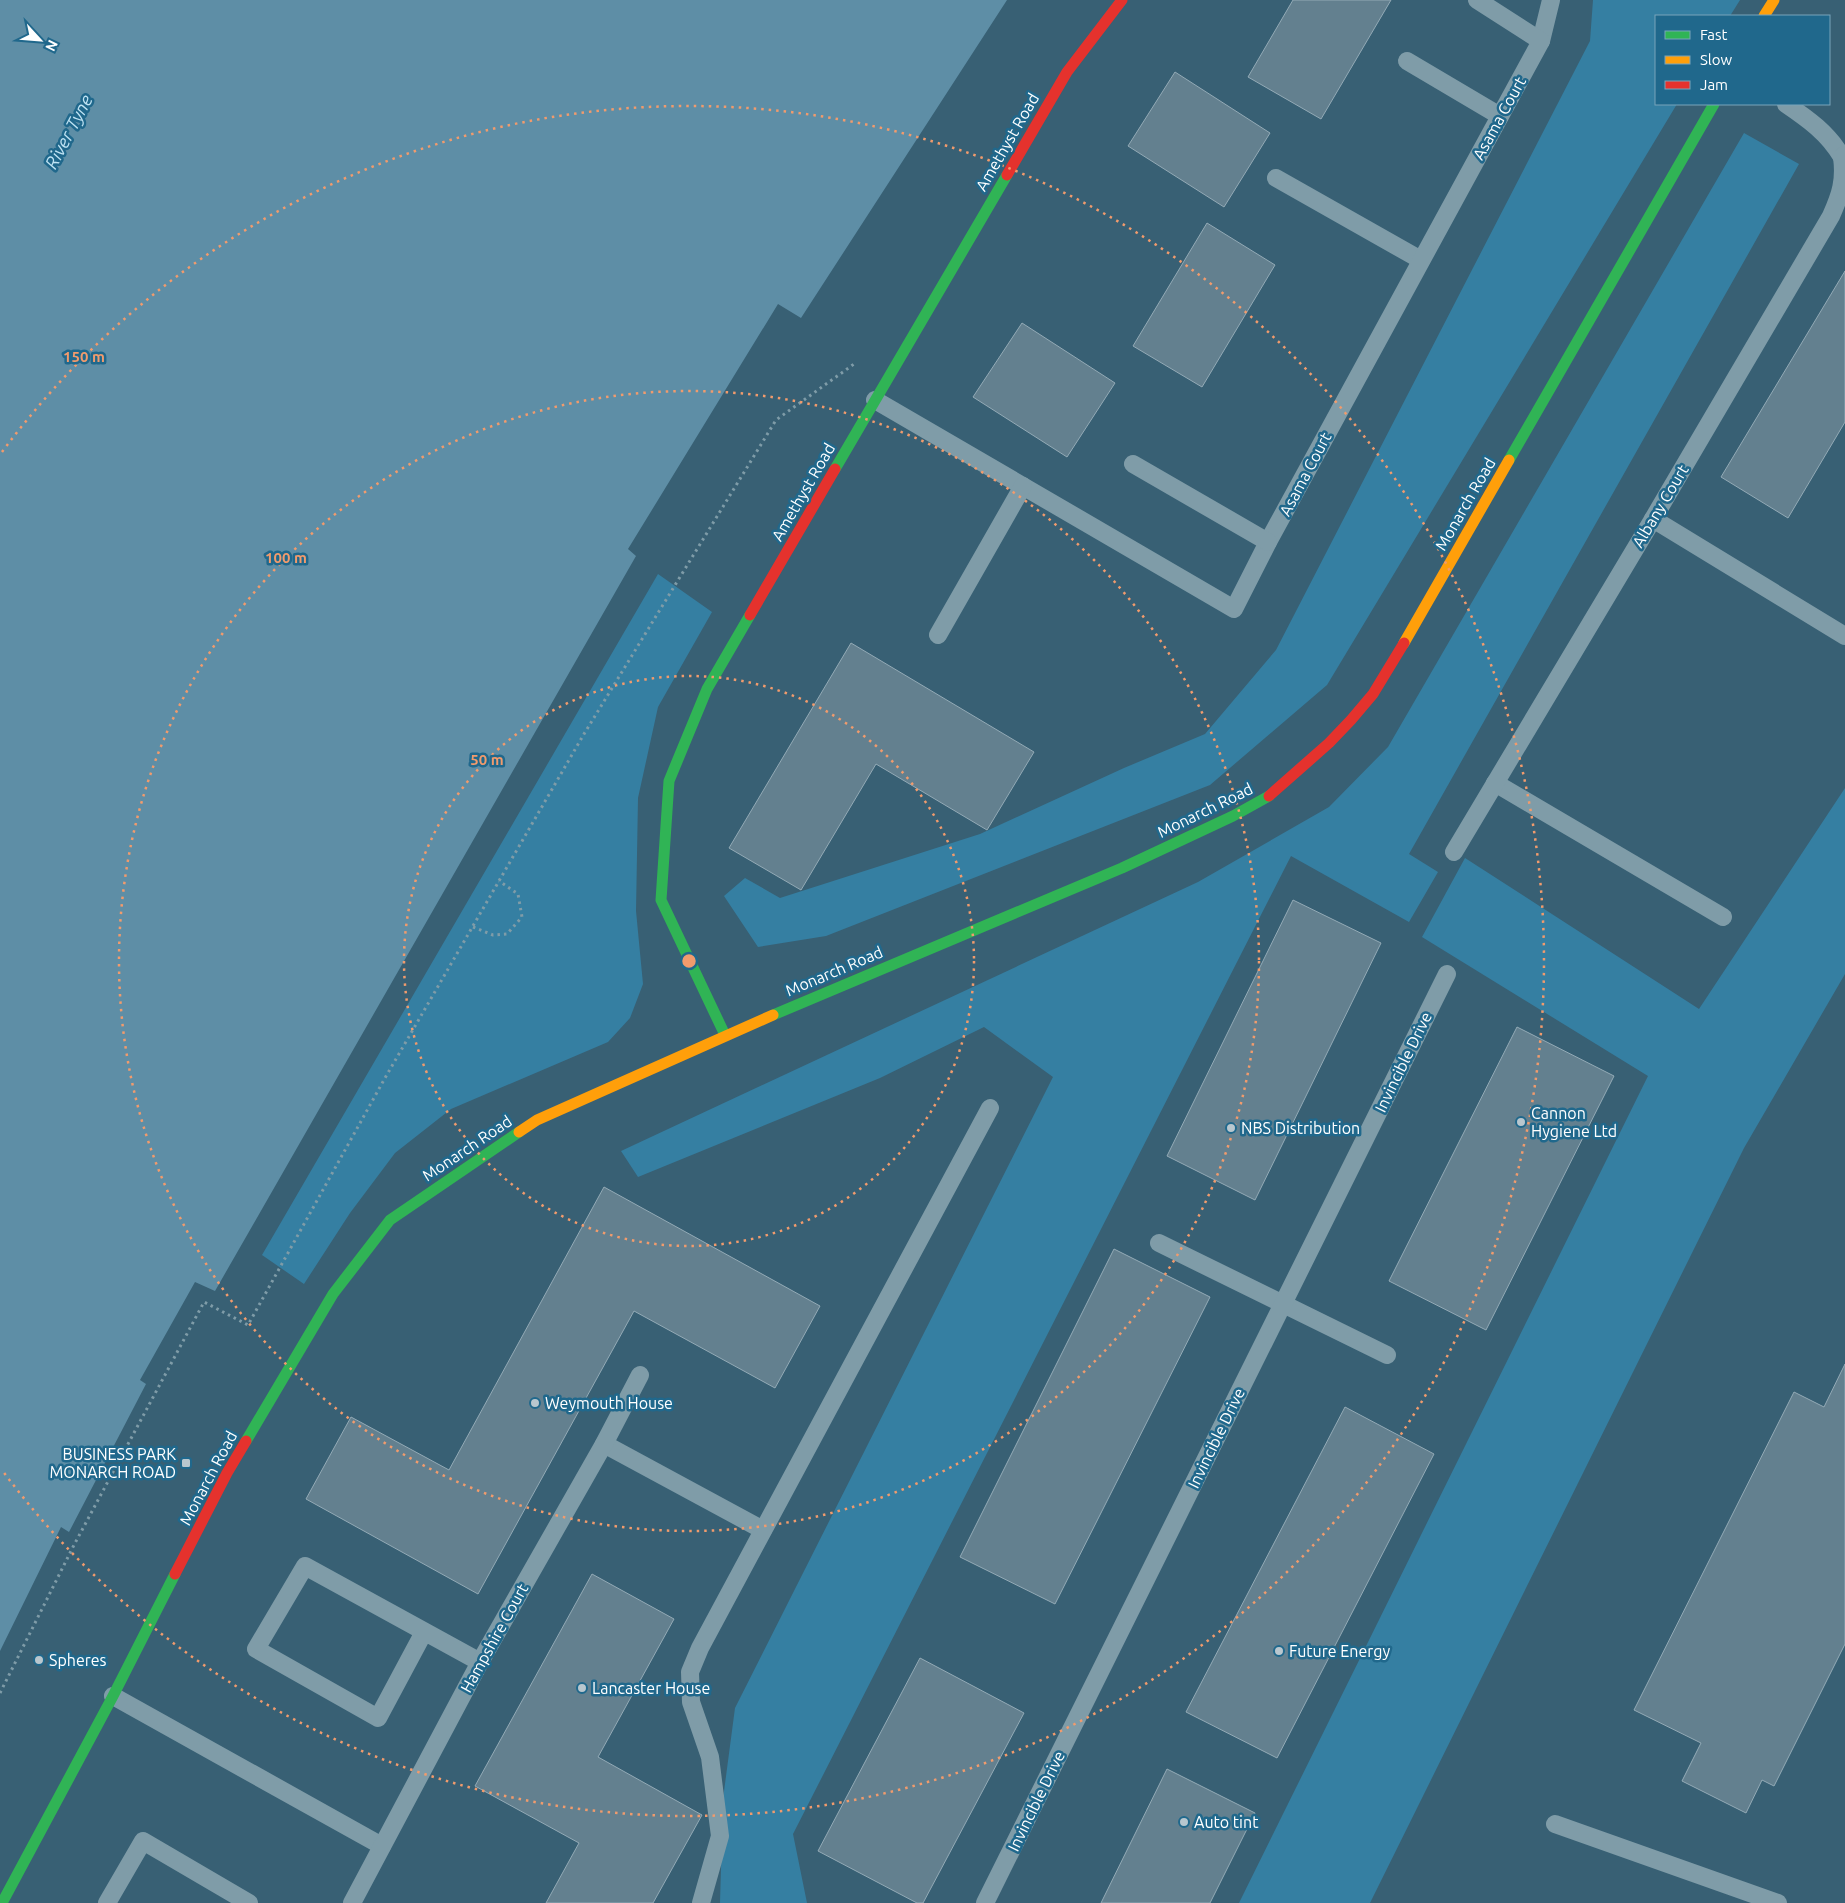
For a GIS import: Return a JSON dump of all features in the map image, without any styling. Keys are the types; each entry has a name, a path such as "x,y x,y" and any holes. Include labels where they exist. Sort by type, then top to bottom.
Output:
{"street":[{"name":"Amethyst Road","path":"725,1035 661,900 669,781 708,689 875,400 1067,72 1122,0"},
{"path":"1765,15 1774,0"},
{"name":"Monarch Road","path":"2,1903 113,1696 227,1473 333,1294 390,1220 537,1120 725,1035 1122,868 1233,816 1271,794 1298,772 1351,720 1373,694 1391,666 1713,105"}],"lane":[{"path":"1477,0 1541,41"},
{"name":"Asama Court","path":"875,400 1234,608 1268,542 1541,41 1551,0"},
{"path":"1407,61 1500,116"},
{"path":"1787,105 1826,134 1843,155"},
{"name":"Albany Court","path":"1454,852 1831,216 1844,182 1843,155"},
{"path":"1276,178 1421,260"},
{"path":"1133,464 1268,542"},
{"path":"938,636 1023,486"},
{"path":"1653,519 1845,636"},
{"path":"1495,783 1723,916"},
{"name":"Invincible Drive","path":"985,1903 1447,974"},
{"path":"702,1903 720,1836 710,1757 691,1702 690,1672 700,1648 990,1108"},
{"path":"1159,1243 1387,1355"},
{"name":"Hampshire Court","path":"352,1903 480,1662 604,1444 640,1375"},
{"path":"604,1444 764,1530"},
{"path":"424,1632 378,1718 256,1648 305,1566 480,1662"},
{"path":"113,1696 382,1846"},
{"path":"1555,1824 1778,1903"},
{"path":"107,1903 143,1841 249,1903"}],"path":[{"path":"0,1693 74,1544 204,1302 248,1325 385,1078 584,734 776,420 853,365 859,357"},
{"path":"473,927 493,935 507,934 522,917 518,894 499,881"}],"shaded area":[{"path":"1593,0 1740,0 1731,15 1655,15 1655,105 1676,105 1327,685 1210,785 826,936 758,947 724,896 745,878 780,898 980,834 1124,768 1205,734 1276,650 1590,41"},
{"path":"1744,133 1799,164 1409,854 1438,872 1409,922 1291,856 793,1834 807,1903 720,1903 723,1799 735,1708 1053,1077 984,1027 880,1078 638,1177 621,1151 1198,882 1329,807 1388,747"},
{"path":"658,574 712,612 658,707 638,798 636,911 643,984 630,1018 608,1042 451,1109 395,1153 350,1213 304,1284 262,1255"},
{"path":"1845,788 1845,974 1744,1148 1370,1903 1239,1903 1648,1076 1422,937 1465,858 1699,1009"}],"water":[{"name":"River Tyne","path":"0,0 1007,0 801,318 778,304 628,549 636,556 215,1291 195,1282 140,1380 146,1384 69,1532 61,1527 0,1651"}],"building":[{"path":"1293,0 1391,0 1321,119 1248,77"},
{"path":"1175,72 1270,133 1224,207 1128,146"},
{"path":"1207,223 1275,265 1202,387 1133,346"},
{"path":"1845,271 1845,422 1788,518 1721,477"},
{"path":"1022,323 1115,383 1067,457 973,397"},
{"path":"851,643 1034,752 987,830 876,764 801,890 729,848"},
{"path":"1293,900 1381,943 1255,1200 1167,1156"},
{"path":"1517,1027 1614,1076 1486,1330 1389,1281"},
{"name":"Weymouth House","path":"604,1187 820,1306 775,1388 634,1311 478,1594 306,1499 351,1417 449,1470"},
{"path":"1114,1249 1210,1297 1055,1604 960,1557"},
{"path":"1845,1364 1845,1644 1774,1786 1762,1780 1746,1813 1682,1781 1701,1743 1634,1710 1794,1392 1824,1407"},
{"path":"1345,1407 1434,1454 1277,1758 1186,1712"},
{"name":"Lancaster House","path":"592,1574 674,1619 598,1757 702,1815 653,1903 546,1903 579,1843 475,1786"},
{"path":"920,1658 1024,1713 923,1903 917,1903 818,1851"},
{"path":"1167,1769 1255,1813 1210,1903 1101,1903"}],"traffic: fast":[{"path":"1509,460 1713,105"},
{"path":"835,469 1007,175"},
{"path":"725,1035 661,900 669,781 707,689 750,615"},
{"path":"773,1015 1122,868 1233,816 1269,796"},
{"path":"246,1441 333,1294 390,1220 519,1132"},
{"path":"2,1903 113,1696 175,1574"}],"traffic: slow":[{"path":"1765,15 1774,0"},
{"path":"1404,643 1509,460"},
{"path":"519,1132 537,1120 773,1015"}],"traffic: jam":[{"path":"1007,175 1067,72 1122,0"},
{"path":"750,615 835,469"},
{"path":"1269,796 1329,743 1351,720 1373,694 1404,643"},
{"path":"175,1574 227,1473 246,1441"}],"place":[{"name":"Cannon Hygiene Ltd","path":"1521,1122"},
{"name":"NBS Distribution","path":"1231,1128"},
{"name":"Weymouth House","path":"535,1403"},
{"name":"BUSINESS PARK MONARCH ROAD","path":"186,1463"},
{"name":"Future Energy","path":"1279,1651"},
{"name":"Spheres","path":"39,1660"},
{"name":"Lancaster House","path":"582,1688"},
{"name":"Auto tint","path":"1184,1822"}]}
